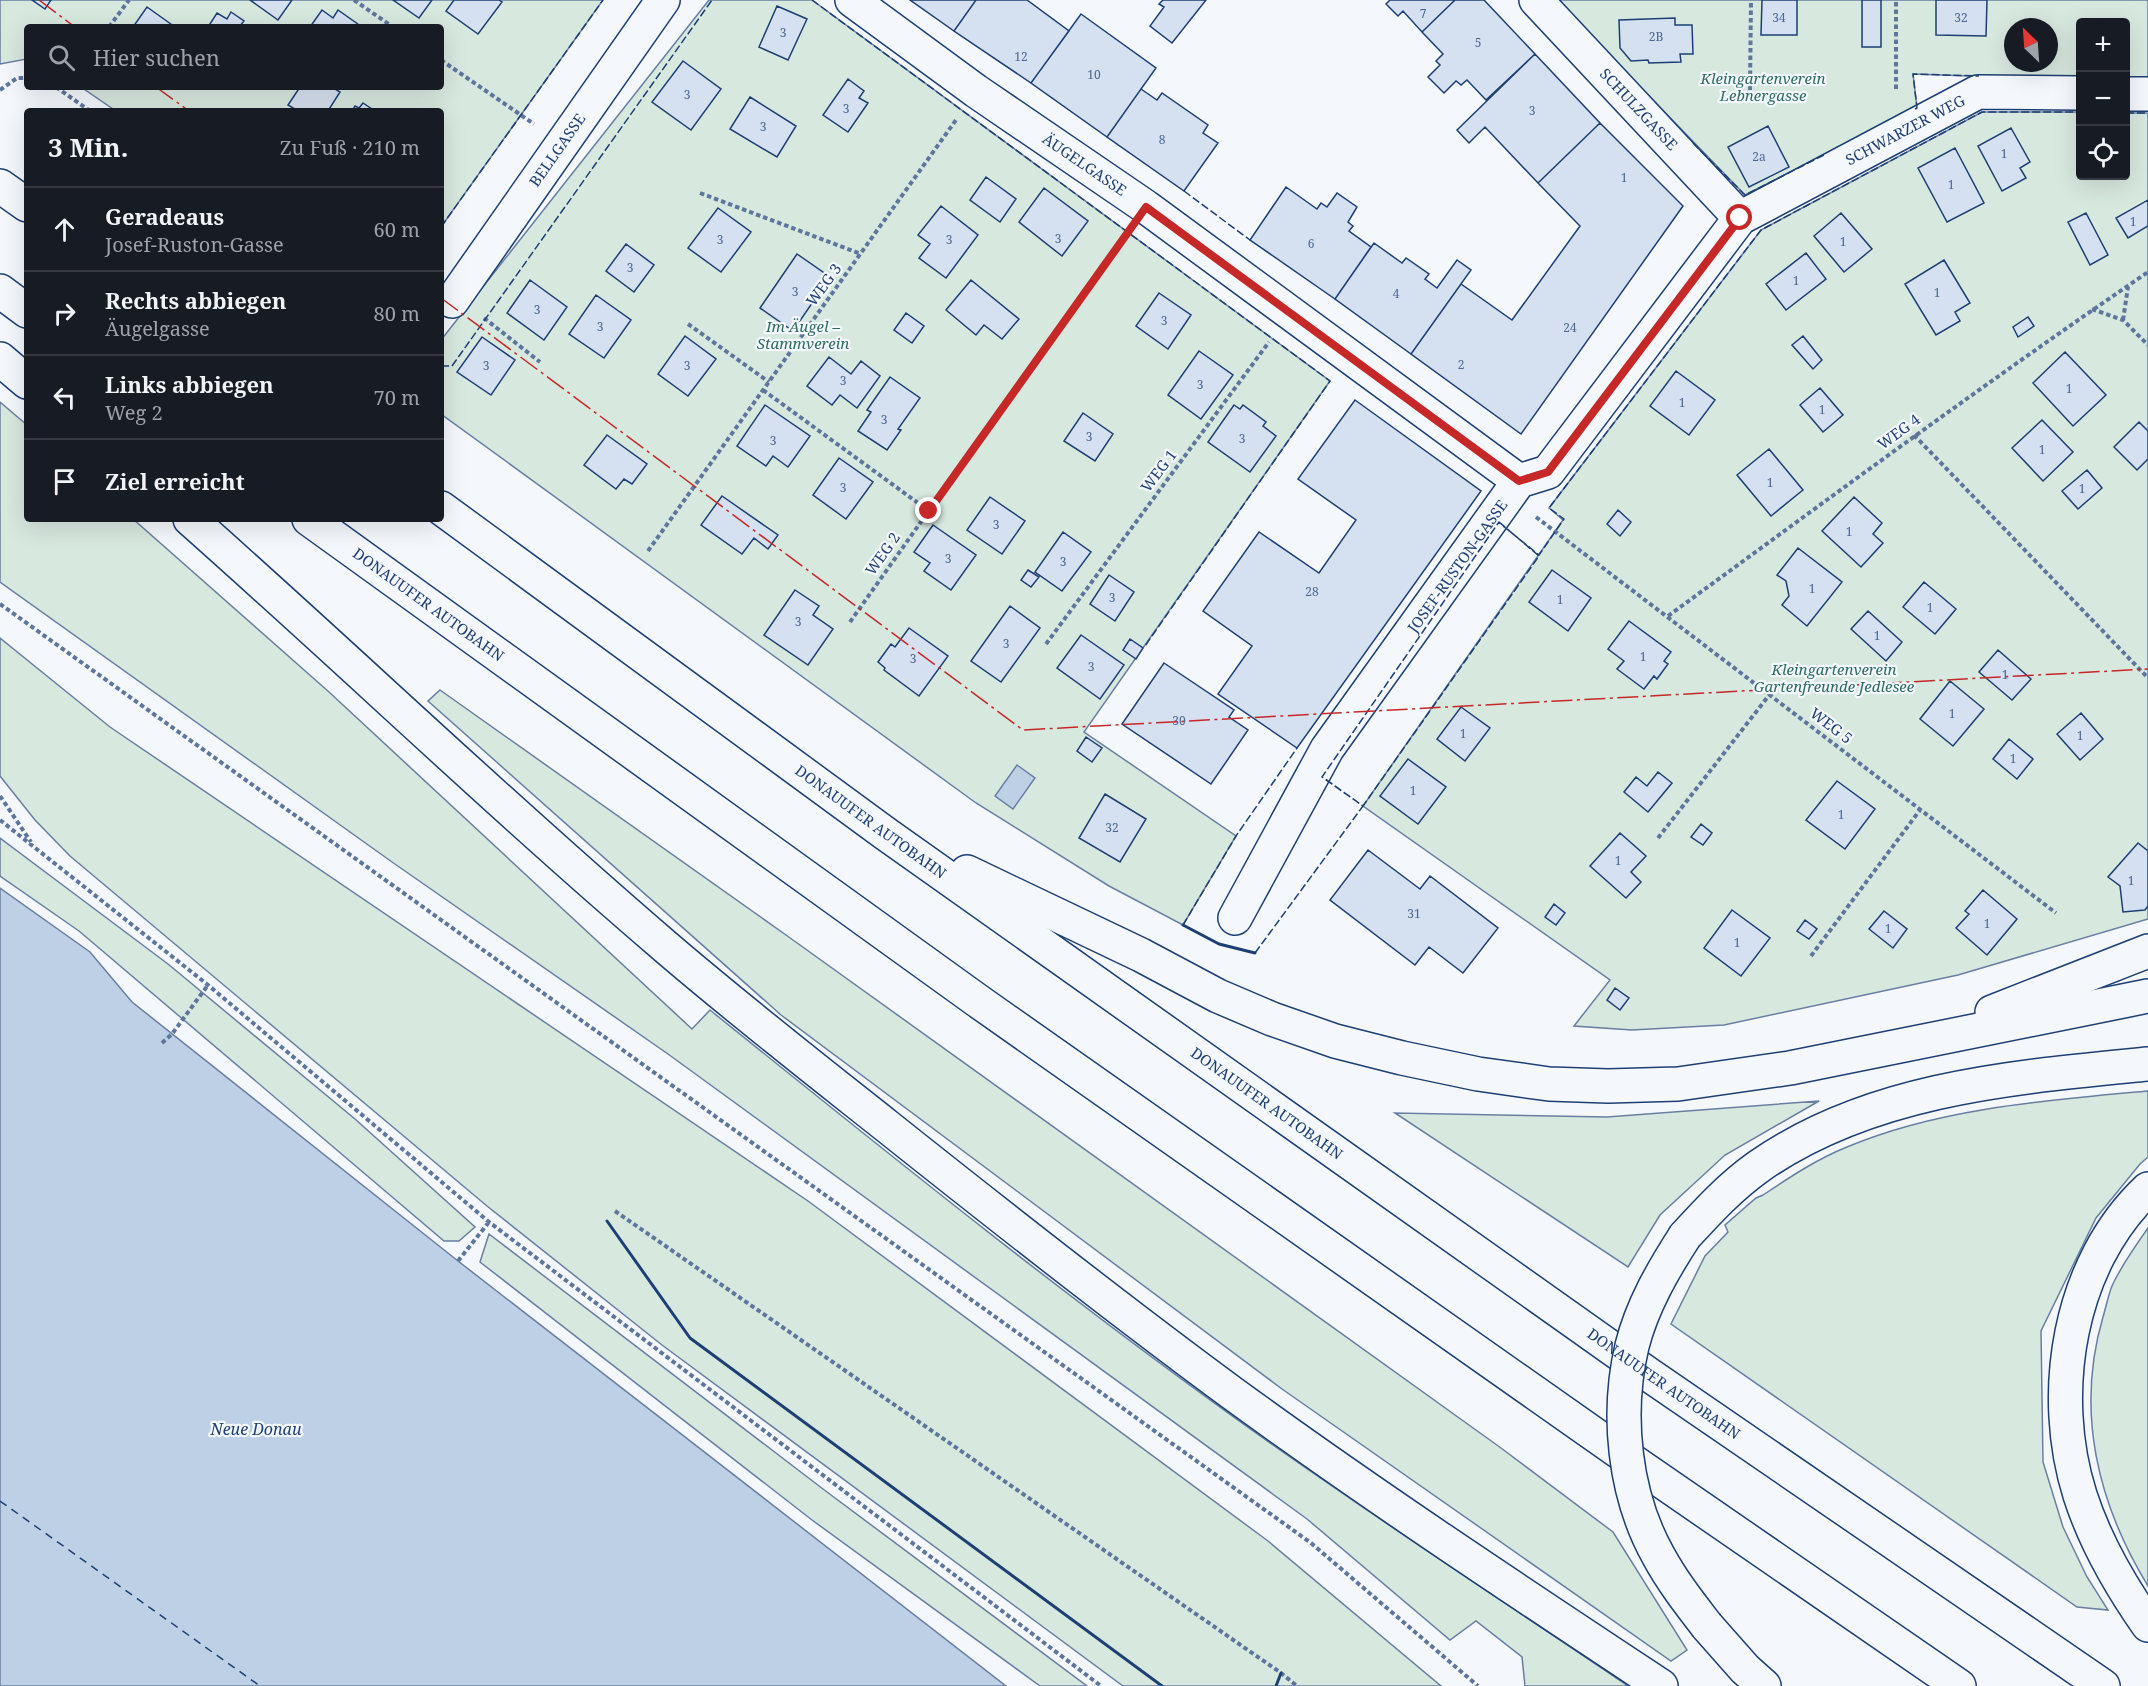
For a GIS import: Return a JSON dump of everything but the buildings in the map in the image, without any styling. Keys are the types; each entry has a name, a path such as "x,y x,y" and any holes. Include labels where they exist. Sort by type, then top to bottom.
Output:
{"main road":[{"name":"BELLGASSE","path":"454,299 663,0"},
{"name":"ÄUGELGASSE","path":"852,0 976,91 1146,207 1519,481"},
{"name":"SCHULZGASSE","path":"1536,0 1740,218"},
{"name":"SCHWARZER WEG","path":"1740,218 1978,92 2076,93"},
{"path":"2130,94 2148,94"},
{"path":"0,186 24,203"},
{"path":"1519,481 1548,472 1740,218"},
{"path":"0,291 24,309"},
{"path":"0,359 24,379"},
{"name":"JOSEF-RUSTON-GASSE","path":"1235,918 1327,749 1519,481"},
{"name":"DONAUUFER AUTOBAHN","path":"444,510 886,834 1648,1374 2103,1686"},
{"path":"193,522 294,611 456,762 662,944 966,1189 1231,1392 1454,1548 1661,1686"},
{"name":"DONAUUFER AUTOBAHN","path":"313,522 988,1008 1606,1442 1959,1686"},
{"path":"886,834 1272,1019 1335,1041 1402,1058 1490,1076 1549,1084 1608,1086 1678,1084 1757,1073 2148,996"},
{"path":"1907,1045 2148,951"},
{"path":"1764,1686 1745,1669 1707,1626 1657,1555 1641,1519 1629,1475 1624,1434 1626,1384 1632,1346 1662,1272 1685,1236 1719,1198 1757,1167 1801,1140 1849,1119 1897,1102 1975,1085 2064,1072 2148,1064"},
{"path":"2148,1189 2110,1234 2089,1277 2075,1319 2068,1361 2066,1411 2070,1452 2080,1496 2101,1548 2130,1599 2148,1625"}],"path":[{"path":"111,24 129,0"},
{"path":"354,0 389,24"},
{"path":"1750,90 1751,0"},
{"path":"1896,0 1896,89"},
{"path":"444,62 562,143"},
{"path":"0,90 17,78 24,78"},
{"path":"60,90 86,108"},
{"name":"WEG 3","path":"648,551 976,91"},
{"path":"700,193 861,254"},
{"name":"WEG 2","path":"850,622 1146,207"},
{"name":"WEG 4","path":"1668,616 1914,435 2148,272"},
{"path":"2123,320 2128,286"},
{"path":"454,299 540,362"},
{"path":"2092,309 2123,320 2148,345"},
{"name":"WEG 1","path":"1046,644 1290,312"},
{"path":"688,324 769,382"},
{"path":"763,390 929,511"},
{"path":"1914,435 2148,678"},
{"name":"WEG 5","path":"1534,515 2056,913"},
{"path":"0,604 1311,1544 1478,1686"},
{"path":"1658,838 1770,694"},
{"path":"0,796 33,845"},
{"path":"1811,956 1920,810"},
{"path":"0,820 208,985 489,1222 1101,1686"},
{"path":"162,1043 172,1034 208,985"},
{"path":"615,1211 1281,1672 1297,1686"},
{"path":"458,1261 489,1222"}],"green space":[{"path":"0,0 603,0 444,223 444,108 112,108 85,90 444,90 444,24 24,24 24,60 0,64"},
{"name":"Im Äugel – Stammverein","path":"709,0 812,0 1330,381 1084,732 1236,836 1183,925 1109,886 976,803 444,416 444,336"},
{"name":"Kleingartenverein Lebnergasse","path":"1556,0 2148,0 2148,81 2130,81 2130,18 2076,18 2076,80 1913,74 1917,108 1745,195"},
{"name":"Kleingartenverein Gartenfreunde Jedlesee","path":"1982,112 2076,112 2076,180 2130,180 2130,113 2148,113 2148,919 1958,975 1724,1025 1632,1030 1574,1026 1610,980 1363,806 1563,520 1549,508 1761,230"},
{"path":"0,402 24,422 24,522 136,522 329,692 692,1029 710,1010 983,1228 1192,1387 1354,1501 1628,1686 1525,1686 1522,1657 1476,1621 1450,1640 1307,1519 668,1054 392,862 0,582"},
{"path":"0,638 110,727 808,1201 1268,1541 1441,1686 1123,1686 662,1345 487,1206 70,856 35,820 0,776"},
{"path":"440,690 1501,1448 1613,1532 1687,1650 1671,1661 1282,1389 781,1015 428,701"},
{"path":"0,838 168,964 355,1119 475,1227 459,1241 444,1241 79,931 0,876"},
{"path":"2148,1091 2148,1157 2096,1218 2041,1331 2043,1462 2063,1527 2087,1577 2108,1610 2077,1607 1671,1324 1705,1256 1728,1232 1725,1225 1756,1198 1825,1157 1882,1134 1957,1115 2034,1102"},
{"path":"1819,1101 1725,1155 1660,1215 1628,1267 1395,1113 1607,1117"},
{"path":"2148,1228 2148,1586 2116,1523 2104,1490 2096,1456 2091,1388 2095,1352 2111,1290 2115,1279"},
{"path":"489,1234 823,1489 1087,1686 1040,1686 812,1520 480,1262"}],"water":[{"path":"1017,765 1035,778 1013,809 995,796"},
{"name":"Neue Donau","path":"0,888 90,952 132,1002 458,1261 1006,1686 0,1686"}],"ferry route":[{"path":"0,1501 260,1686"}],"fence":[{"path":"444,223 603,0"},
{"path":"444,366 452,366 712,0"},
{"path":"812,0 1330,381 1145,646"},
{"path":"1915,109 1917,108 1913,74 1979,76"},
{"path":"1503,526 1539,555 1564,519 1549,508 1761,230 1982,112 2076,112"},
{"path":"2130,113 2148,113"},
{"path":"1693,143 1745,195 1824,155"},
{"path":"1184,191 1250,240"},
{"path":"1499,522 1539,556 1363,806 1322,777 1499,522"},
{"path":"1183,925 1236,836 1297,748"},
{"path":"1255,953 1363,806 1324,778"}],"wall":[{"path":"1183,925 1219,944 1255,953"},
{"path":"607,1221 690,1338 1162,1686"},
{"path":"1276,1686 1281,1673"}],"power":[{"path":"39,0 71,24"},
{"path":"160,90 185,108"},
{"path":"444,300 1023,730 2148,669"}],"route":[{"path":"929,511 1146,207 1519,481 1548,472 1740,218"}]}
